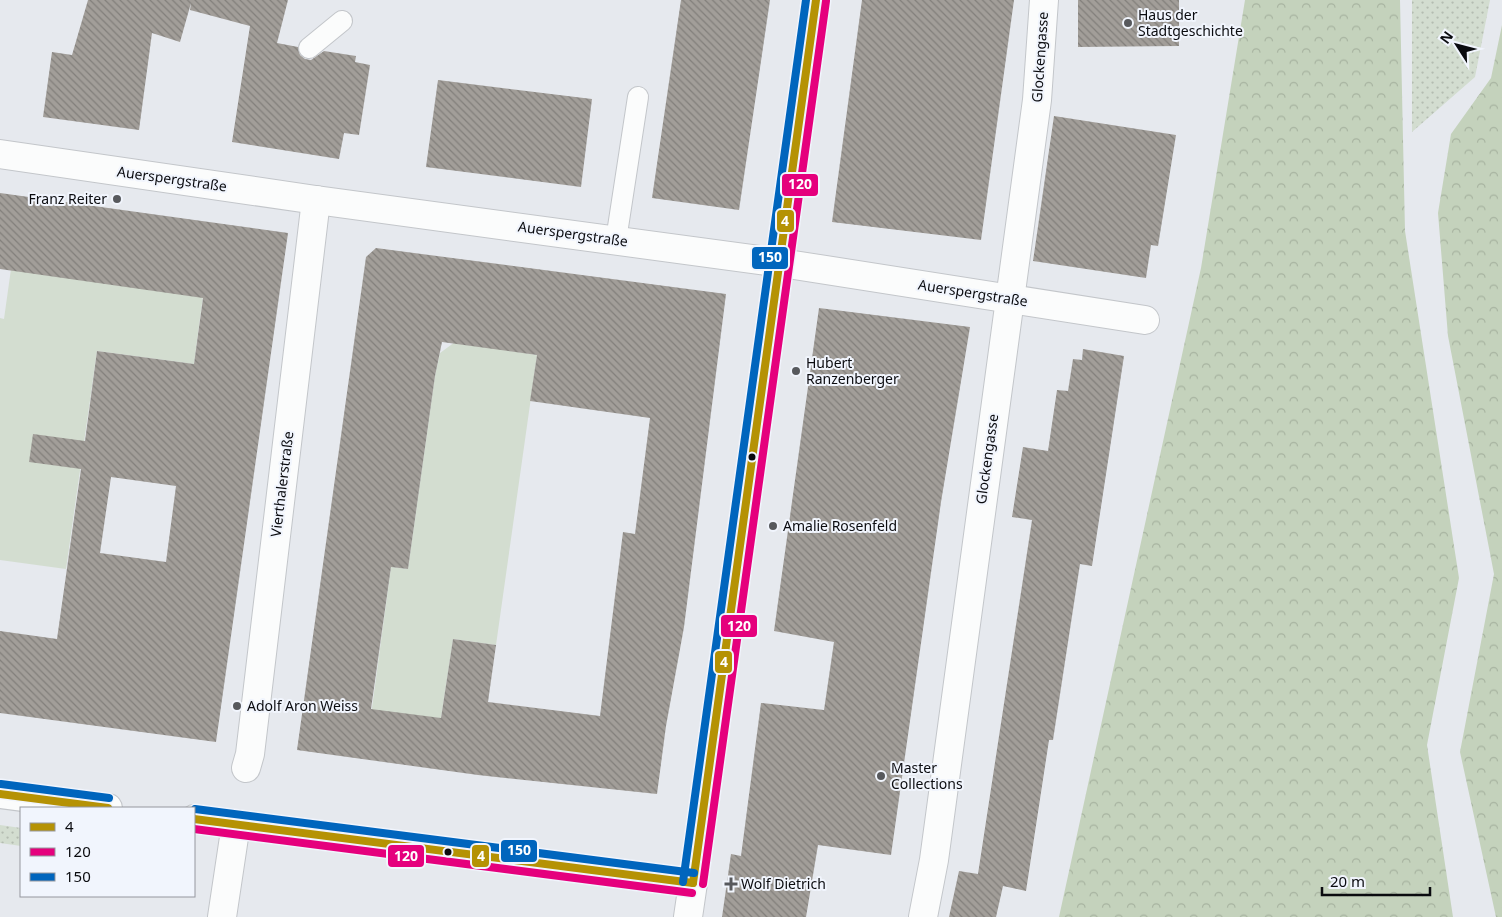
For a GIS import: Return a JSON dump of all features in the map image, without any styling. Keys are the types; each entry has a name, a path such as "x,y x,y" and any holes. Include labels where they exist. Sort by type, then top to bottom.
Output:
{"street":[{"path":"688,917 751,457 781,263 816,0"},
{"name":"Glockengasse","path":"924,917 936,850 1037,100 1044,0"},
{"name":"Auerspergstraße","path":"0,154 316,200 781,263 1145,320"},
{"name":"Vierthalerstraße","path":"246,768 250,754 316,200"},
{"path":"0,794 100,807"},
{"path":"195,819 693,883"},
{"path":"222,917 236,824"}],"lane":[{"path":"309,48 342,21"},
{"path":"616,240 638,97"}],"shaded area":[{"path":"1412,0 1490,0 1475,77 1412,132"},
{"path":"11,269 204,288 194,364 97,351 66,569 0,560 0,318 4,319"},
{"path":"455,342 537,355 496,645 453,639 441,718 371,715 391,567 408,569 435,376 440,353"},
{"path":"0,825 20,828 20,846 0,843"}],"green space":[{"path":"1245,0 1400,0 1405,231 1459,578 1427,745 1453,917 1059,917 1201,268"},
{"path":"1502,25 1502,917 1496,917 1460,752 1494,574 1448,336 1438,213 1451,134 1491,78"}],"building":[{"path":"88,0 288,0 277,43 298,47 300,55 305,59 311,60 324,51 356,56 355,62 370,65 359,135 344,133 339,159 232,142 250,26 190,10 191,3 180,42 152,33 139,130 43,117 52,52 72,55"},
{"path":"681,0 770,0 739,210 652,198"},
{"path":"862,0 1014,0 981,240 832,222"},
{"name":"Haus der Stadtgeschichte","path":"1078,0 1179,0 1179,46 1078,47"},
{"path":"438,80 592,99 581,187 426,167"},
{"path":"1054,116 1176,135 1158,246 1151,245 1146,278 1033,261"},
{"path":"0,193 288,233 216,742 0,713 0,631 57,639 81,469 29,462 33,434 85,441 97,351 194,364 203,298 0,269","holes":["111,477 176,486 166,562 100,553"]},
{"path":"376,248 726,294 684,627 666,726 657,794 478,775 297,750 366,257","holes":["442,342 537,355 530,401 650,418 635,534 623,532 600,716 488,702 496,645 453,639 441,718 371,709 391,567 408,569 435,376"]},
{"path":"819,308 970,327 941,502 891,855 818,845 806,917 722,917 731,854 741,856 761,703 824,710 834,642 774,631"},
{"path":"1083,349 1124,356 1092,566 1080,564 1053,740 1049,740 1026,891 1003,886 996,917 949,917 959,871 978,874 1032,520 1012,517 1023,447 1048,451 1057,390 1068,391 1073,359 1082,360"}],"transit line":[{"name":"150","path":"683,882 806,0"},
{"name":"4","path":"693,883 816,0"},
{"name":"120","path":"703,884 826,1"},
{"name":"150","path":"1,784 109,798"},
{"name":"4","path":"0,794 100,807"},
{"name":"150","path":"195,809 694,873"},
{"name":"4","path":"195,819 693,883"},
{"name":"120","path":"195,829 692,893"}],"place":[{"name":"Haus der Stadtgeschichte","path":"1128,23"},
{"name":"Franz Reiter","path":"117,199"},
{"name":"Hubert Ranzenberger","path":"796,371"},
{"name":"Amalie Rosenfeld","path":"773,526"},
{"name":"Adolf Aron Weiss","path":"237,706"},
{"name":"Master Collections","path":"881,776"},
{"name":"Wolf Dietrich","path":"731,884"}]}
